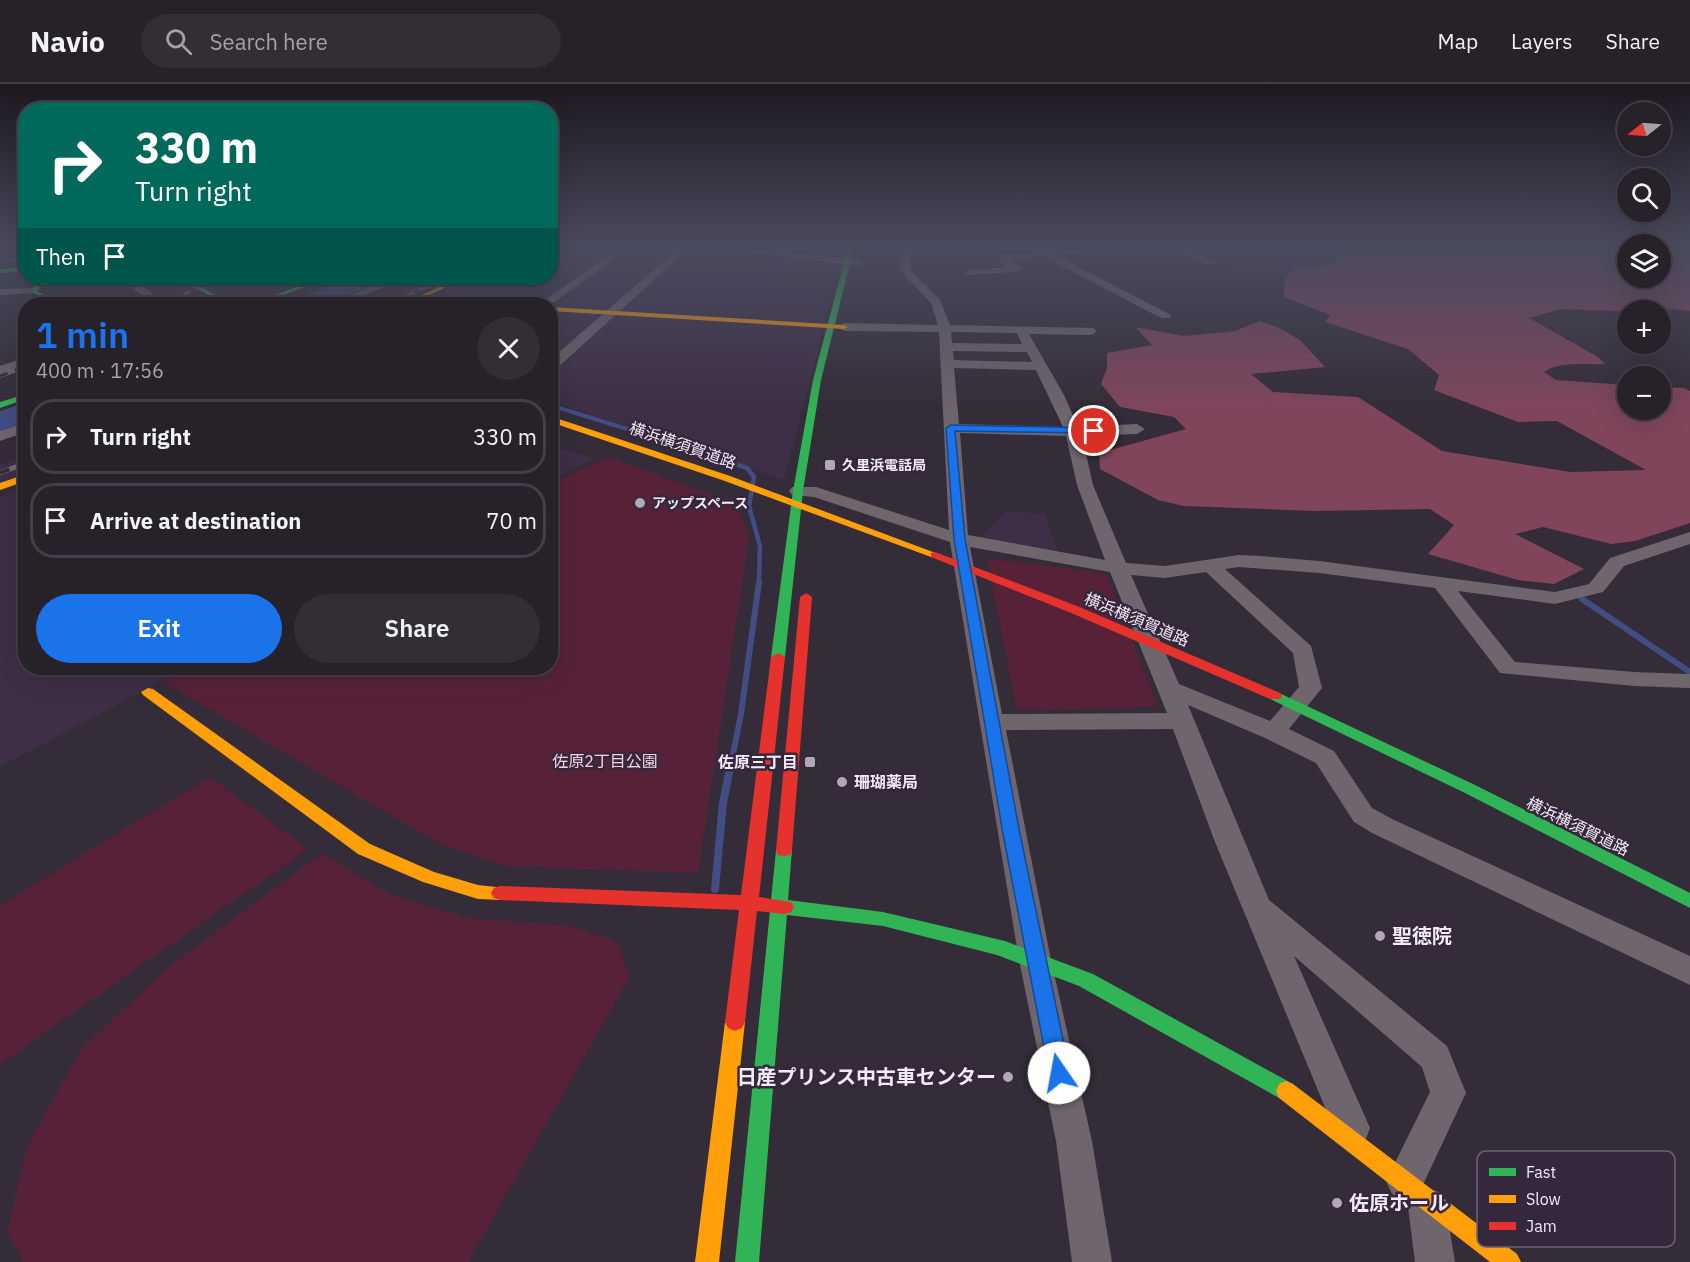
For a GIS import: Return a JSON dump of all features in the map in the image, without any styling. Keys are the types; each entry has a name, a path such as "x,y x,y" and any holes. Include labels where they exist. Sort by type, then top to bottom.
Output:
{"main road":[{"path":"706,1262 750,903 810,488 817,380 838,326 844,302"},
{"path":"558,310 838,326"},
{"path":"836,362 838,326"},
{"path":"0,400 18,394"},
{"path":"0,405 18,399"},
{"name":"横浜横須賀道路","path":"558,416 722,469 836,510 1163,639 1386,740 1690,890"},
{"name":"横浜横須賀道路","path":"558,422 718,474 851,522 1157,644 1342,728 1690,901"},
{"path":"0,487 18,480"},
{"path":"810,488 813,527"},
{"path":"747,1262 807,587"},
{"path":"148,692 364,849 429,877 478,892 750,903 883,919 946,933 1035,960 1086,980 1282,1089 1361,1146 1477,1237"},
{"path":"1489,1247 1509,1262"}],"street":[{"path":"558,360 623,302"},
{"path":"936,302 947,347 959,539 1035,960 1074,1141 1092,1262"},
{"path":"1140,302 1165,315"},
{"path":"838,326 947,347 1031,348 1090,331"},
{"path":"947,347 1031,348"},
{"path":"947,347 1031,348"},
{"path":"1031,348 1057,395 1073,432 1085,485 1170,689 1256,907 1361,1146"},
{"path":"0,370 18,364"},
{"path":"951,428 1073,432 1137,429"},
{"path":"0,436 18,430"},
{"path":"810,488 959,539 1119,568 1165,572 1239,561 1319,567 1555,598 1596,588 1617,562 1690,538"},
{"path":"1210,565 1303,651 1311,688 1274,732"},
{"path":"1443,585 1508,668 1634,679 1688,681"},
{"path":"1170,689 1274,732 1324,757 1363,815 1690,971"},
{"path":"993,722 1181,721"},
{"path":"1256,907 1435,1057 1448,1093 1415,1190 1435,1262"}],"shaded area":[{"path":"558,302 830,302 784,480 558,403"},
{"path":"1297,302 1617,302 1617,311 1560,309 1529,318 1598,357 1605,364 1565,365 1544,372 1556,380 1617,384 1617,420 1671,420 1671,387 1684,388 1690,391 1690,523 1635,541 1611,544 1543,527 1515,534 1584,569 1554,584 1518,580 1428,554 1454,525 1430,509 1316,511 1184,506 1158,500 1100,469 1099,453 1186,429 1174,417 1120,407 1101,384 1107,368 1107,353 1152,345 1135,327 1184,336 1235,331 1260,321 1280,328 1301,341 1325,367 1251,374 1273,392 1358,397 1442,451 1570,472 1646,470 1557,421 1518,422 1434,390 1439,375 1408,349 1325,322 1330,315"},
{"path":"1671,302 1690,302 1690,311 1671,309"},
{"path":"558,448 595,458 558,477"},
{"path":"18,458 18,476 0,483 0,465"},
{"path":"18,491 18,675 173,675 0,767 0,498"},
{"path":"1006,511 1045,514 1058,553 978,540"}],"green space":[{"name":"佐原2丁目公園","path":"608,457 737,504 749,538 698,873 508,866 442,845 163,682 178,675 558,675 558,481"},
{"path":"987,558 1107,574 1157,707 1017,710"},
{"path":"210,777 308,849 0,1064 0,905"},
{"path":"322,853 390,895 469,918 570,926 616,941 630,976 468,1262 24,1262 7,1232 27,1147 81,1049 167,968"}],"water":[{"path":"18,405 18,426 0,432 0,411"}],"waterway":[{"path":"558,407 675,444"},
{"path":"670,443 747,468 754,477 749,506 760,546 759,583"},
{"path":"732,759 741,714 759,582"},
{"path":"1582,599 1690,672"},
{"path":"715,889 723,803 732,758"}],"railway":[{"path":"0,376 18,369"},
{"path":"0,473 18,466"}],"traffic: fast":[{"path":"778,657 798,491 817,380 837,302"},
{"path":"0,405 18,399"},
{"path":"1275,696 1468,788 1690,901"},
{"path":"747,1262 784,850"},
{"path":"785,907 883,919 998,947 1086,980 1286,1091"}],"traffic: slow":[{"path":"558,309 844,327"},
{"path":"558,422 726,478 935,555"},
{"path":"0,487 18,480"},
{"path":"148,692 364,849 429,877 478,892 500,893"},
{"path":"707,1262 735,1022"},
{"path":"1286,1091 1477,1237"},
{"path":"1489,1247 1509,1262"}],"traffic: jam":[{"path":"935,555 1073,609 1275,696"},
{"path":"784,850 806,597"},
{"path":"735,1022 778,657"},
{"path":"500,893 750,903 785,907"}],"place":[{"name":"久里浜電話局","path":"830,465"},
{"name":"アップスペース","path":"640,503"},
{"name":"佐原三丁目","path":"810,762"},
{"name":"珊瑚薬局","path":"842,782"},
{"name":"聖徳院","path":"1380,936"},
{"name":"日産プリンス中古車センター","path":"1008,1077"},
{"name":"佐原ホール","path":"1337,1203"}],"route":[{"path":"1059,1073 1035,960 959,539 951,428 1094,431"}]}
